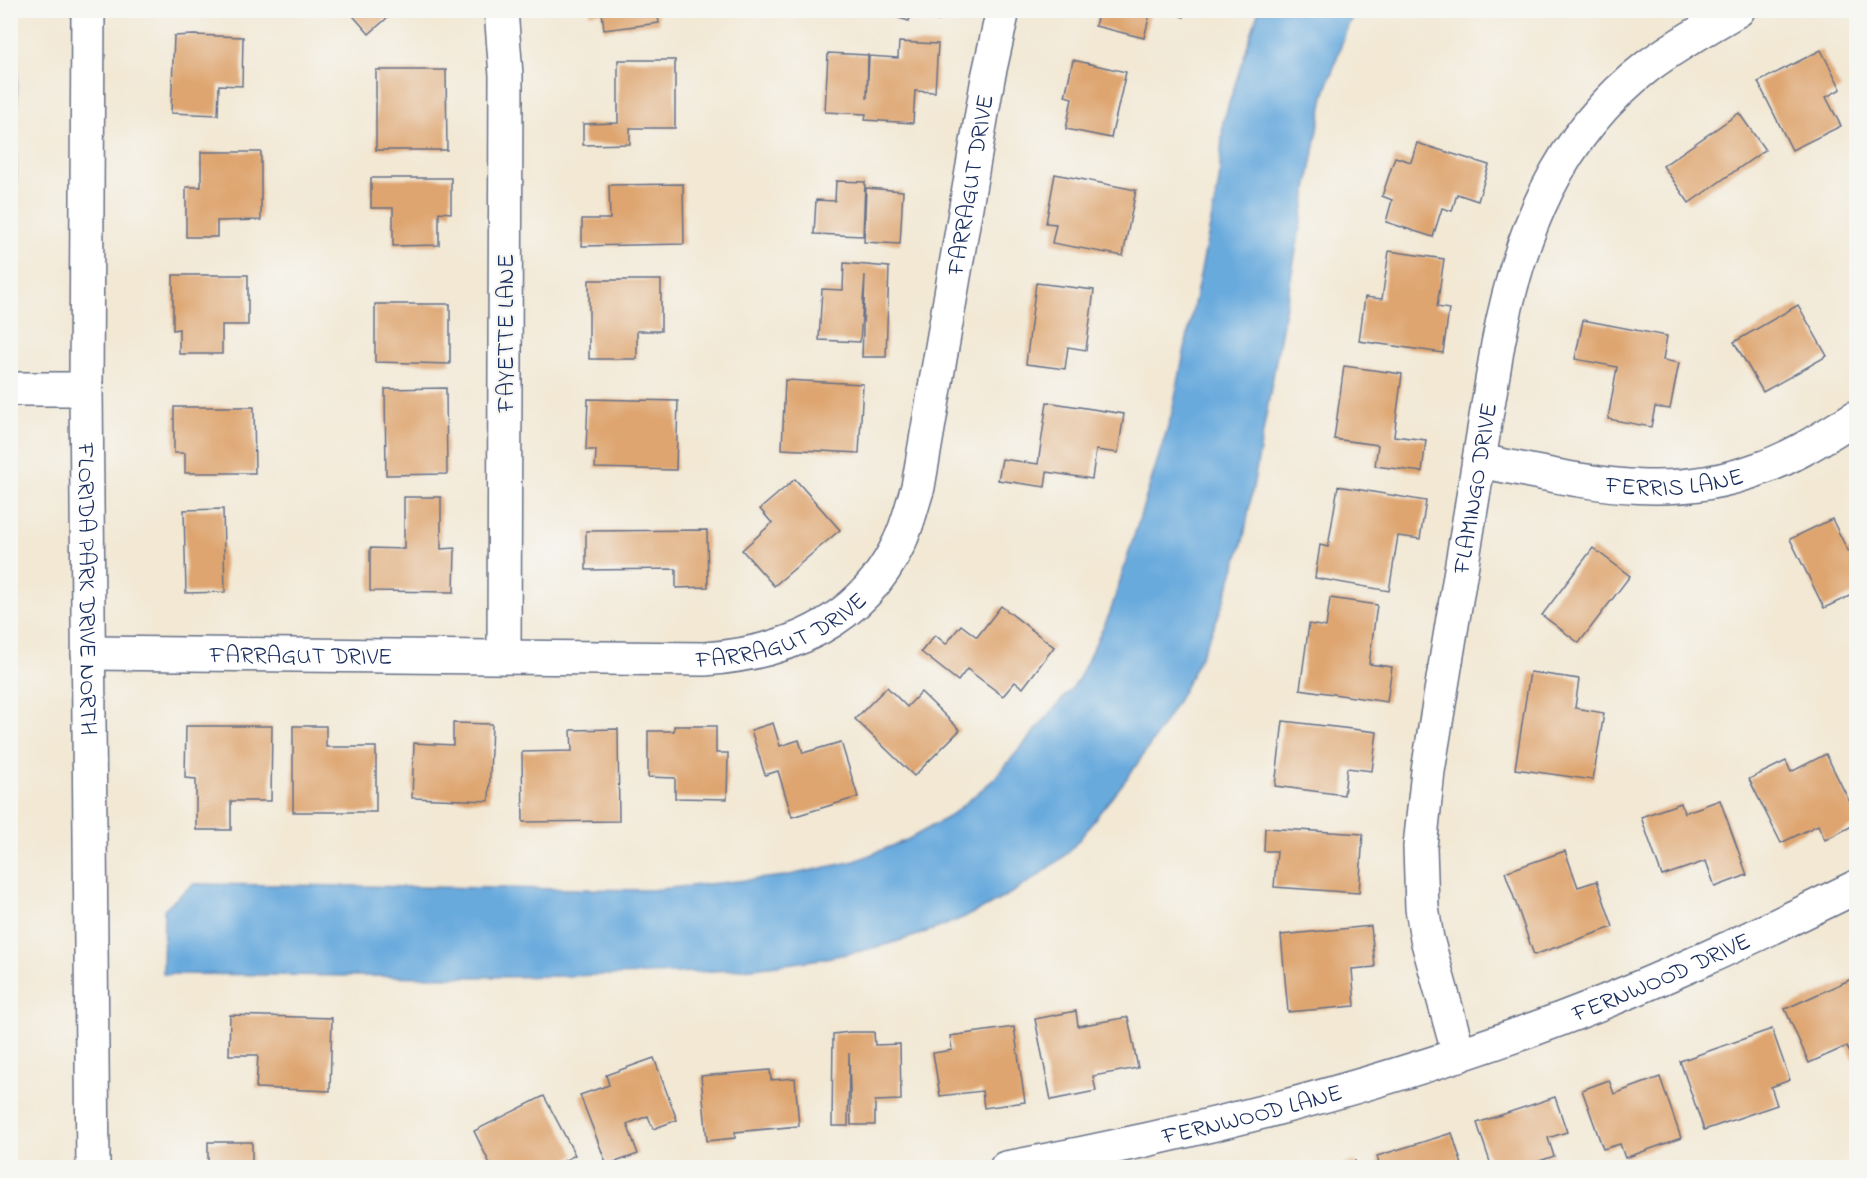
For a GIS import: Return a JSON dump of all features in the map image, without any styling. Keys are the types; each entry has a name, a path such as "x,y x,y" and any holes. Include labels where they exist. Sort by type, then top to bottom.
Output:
{"street":[{"name":"FLORIDA PARK DRIVE NORTH","path":"88,10 86,389 93,1167"},
{"name":"FAYETTE LANE","path":"501,10 506,75 504,656"},
{"name":"FARRAGUT DRIVE","path":"88,653 705,659 759,653 824,626 858,600 899,544 918,487 988,78 1003,10"},
{"name":"FLAMINGO DRIVE","path":"1459,1055 1427,939 1420,882 1420,848 1428,771 1507,301 1524,240 1548,183 1577,140 1626,85 1664,55 1738,10"},
{"path":"10,389 86,389"},
{"name":"FERRIS LANE","path":"1479,461 1611,485 1672,489 1703,485 1761,469 1786,458 1857,417"},
{"name":"FERNWOOD DRIVE","path":"1459,1055 1530,1030 1643,985 1857,887"},
{"name":"FERNWOOD LANE","path":"1006,1167 1207,1127 1331,1094 1459,1055"}],"water":[{"path":"1259,10 1357,11 1348,25 1324,96 1244,537 1211,633 1170,714 1136,765 1083,836 1063,857 1008,895 949,924 887,944 823,959 757,967 625,975 411,977 163,974 164,909 193,884 651,890 785,876 855,861 909,839 950,816 994,779 1077,682 1110,613 1171,417 1219,182 1223,122"},
{"path":"10,49 17,49 16,180 10,180"}],"building":[{"path":"348,10 396,10 369,34"},
{"path":"590,10 657,10 659,23 604,30 602,12 590,14"},
{"path":"871,10 940,10 938,21 911,14 909,21"},
{"path":"1099,10 1151,10 1144,38 1095,26"},
{"path":"1163,10 1186,10 1184,17"},
{"path":"174,36 243,37 242,86 219,85 218,115 171,113"},
{"path":"899,42 938,44 935,92 915,91 913,123 865,120 866,114 825,112 828,53 868,55 867,99 869,56 898,58"},
{"path":"1821,50 1841,89 1826,97 1841,126 1792,150 1758,82"},
{"path":"618,60 675,60 675,128 630,128 630,144 583,145 583,124 618,123"},
{"path":"1073,60 1126,72 1111,138 1066,129 1072,98 1065,96"},
{"path":"376,70 446,70 447,150 376,150"},
{"path":"1739,113 1765,150 1689,203 1663,166"},
{"path":"1417,143 1489,165 1478,201 1457,194 1452,211 1442,208 1433,237 1386,222 1392,200 1382,196 1395,157 1411,162"},
{"path":"201,152 261,152 261,220 217,221 217,237 186,237 186,187 201,187"},
{"path":"1055,174 1136,190 1123,256 1052,243 1056,224 1046,223"},
{"path":"371,178 451,178 451,213 439,212 439,245 393,246 393,208 371,208"},
{"path":"836,181 865,182 863,236 814,234 816,200 835,201"},
{"path":"683,184 684,244 582,246 582,219 610,219 609,185"},
{"path":"866,188 903,191 900,244 864,242"},
{"path":"1389,251 1444,259 1437,307 1449,309 1443,353 1359,341 1365,297 1382,299"},
{"path":"844,263 889,267 886,357 862,357 865,275 860,342 819,340 822,289 843,290"},
{"path":"173,275 248,275 248,325 222,325 222,354 179,354 179,329 173,330"},
{"path":"589,280 661,280 661,331 637,331 637,359 589,359"},
{"path":"1036,283 1094,290 1086,350 1068,347 1065,369 1026,364"},
{"path":"375,304 450,304 450,364 375,362"},
{"path":"1798,305 1827,356 1763,392 1734,342"},
{"path":"1583,320 1667,336 1663,360 1679,363 1670,409 1655,407 1651,427 1608,419 1617,367 1575,359"},
{"path":"1344,366 1402,374 1394,436 1426,440 1422,472 1375,466 1378,445 1334,439"},
{"path":"785,380 863,384 859,453 782,449"},
{"path":"446,388 447,474 386,475 385,389"},
{"path":"588,399 678,401 676,470 595,468 596,450 586,450"},
{"path":"1047,402 1124,414 1118,453 1096,450 1092,479 1047,472 1045,487 998,480 1002,459 1038,464"},
{"path":"174,407 254,407 255,473 185,473 185,453 174,453"},
{"path":"795,479 840,530 774,586 742,550 772,523 760,509"},
{"path":"1338,486 1426,501 1420,539 1398,536 1389,591 1315,578 1320,545 1328,547"},
{"path":"404,497 441,497 441,549 455,548 454,592 370,591 370,548 404,549"},
{"path":"223,509 225,592 186,593 184,510"},
{"path":"1832,519 1848,551 1856,547 1856,593 1824,608 1790,539"},
{"path":"707,530 708,587 676,588 676,569 586,570 586,531"},
{"path":"1593,548 1630,576 1579,643 1542,615"},
{"path":"1330,598 1377,605 1369,664 1392,667 1387,702 1300,689 1309,624 1326,627"},
{"path":"1001,606 1054,647 1023,688 1015,682 1003,696 967,669 958,681 921,652 935,635 946,644 961,625 977,637"},
{"path":"1530,672 1579,679 1575,708 1604,713 1593,780 1515,769"},
{"path":"887,687 907,707 921,692 960,730 914,776 855,719"},
{"path":"1283,721 1377,732 1372,771 1347,768 1344,795 1275,786"},
{"path":"453,723 492,724 489,801 412,798 414,743 453,745"},
{"path":"773,723 780,746 799,740 803,753 841,742 858,797 792,817 778,771 765,775 751,730"},
{"path":"186,726 272,726 271,801 231,801 231,830 196,830 196,779 185,778"},
{"path":"293,726 326,726 326,747 376,747 376,812 293,812"},
{"path":"674,726 716,726 716,753 728,753 727,799 675,798 675,778 648,777 648,731 674,731"},
{"path":"618,729 619,821 523,822 522,752 572,751 571,730"},
{"path":"1826,754 1856,815 1856,824 1825,840 1818,825 1781,843 1749,779 1786,761 1791,772"},
{"path":"1720,800 1747,875 1715,887 1706,861 1662,876 1641,817 1681,803 1684,813"},
{"path":"1265,828 1363,834 1359,893 1274,887 1277,851 1264,851"},
{"path":"1565,851 1578,887 1597,881 1613,927 1534,955 1505,872"},
{"path":"1371,926 1375,967 1352,969 1355,1006 1288,1012 1281,935"},
{"path":"1856,977 1856,1057 1852,1059 1847,1046 1809,1063 1785,1009"},
{"path":"1076,1011 1078,1026 1128,1017 1138,1068 1093,1076 1096,1091 1051,1100 1035,1019"},
{"path":"230,1015 332,1018 330,1091 256,1088 258,1055 229,1055"},
{"path":"1014,1027 1025,1102 984,1108 982,1091 940,1096 933,1053 952,1050 950,1036"},
{"path":"1772,1029 1790,1080 1771,1087 1777,1105 1704,1130 1680,1061"},
{"path":"874,1032 875,1045 900,1044 901,1100 875,1101 875,1125 851,1125 849,1053 848,1126 832,1126 833,1034"},
{"path":"654,1058 677,1120 653,1129 648,1116 627,1124 638,1154 607,1165 580,1095 609,1085 606,1075"},
{"path":"770,1070 771,1080 795,1078 799,1126 735,1132 735,1138 707,1141 701,1076"},
{"path":"1660,1077 1681,1138 1625,1158 1620,1144 1603,1149 1582,1090 1609,1080 1614,1094"},
{"path":"544,1096 575,1155 551,1168 492,1168 474,1131"},
{"path":"1555,1097 1567,1132 1548,1138 1554,1156 1520,1168 1492,1168 1477,1123"},
{"path":"1452,1133 1463,1168 1380,1168 1377,1156"},
{"path":"208,1142 252,1142 252,1168 208,1168"},
{"path":"1355,1161 1356,1168 1333,1168 1333,1167"}]}
